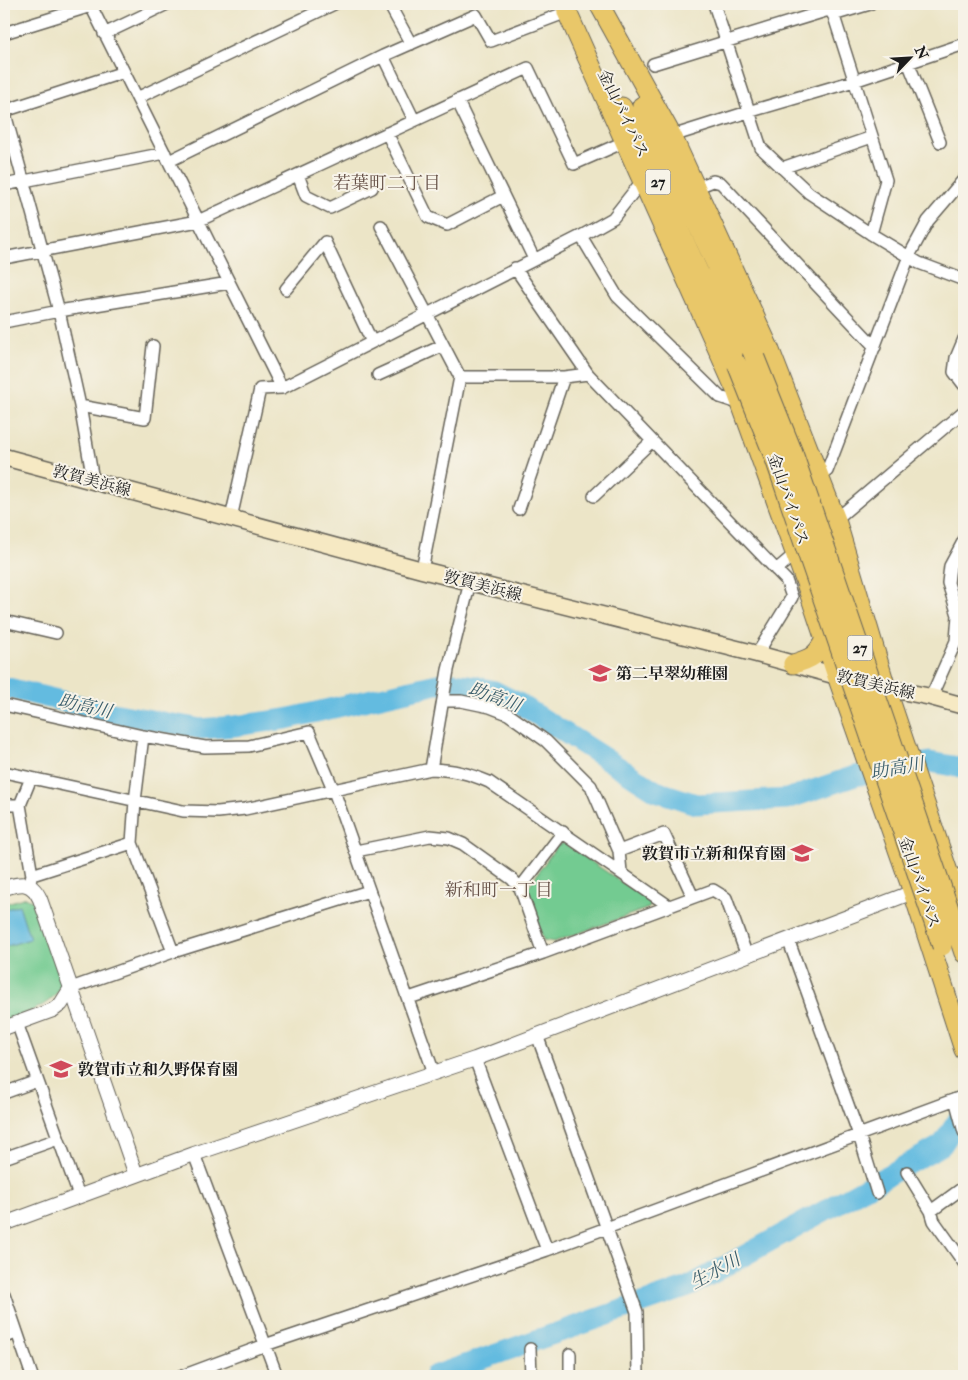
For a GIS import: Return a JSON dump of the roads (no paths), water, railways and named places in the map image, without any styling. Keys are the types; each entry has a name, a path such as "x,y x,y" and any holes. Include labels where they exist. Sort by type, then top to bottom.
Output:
{"highway":[{"path":"599,4 672,136 769,348 836,520 886,688 958,877 964,919"},
{"name":"金山バイパス","path":"599,4 716,264 793,453 962,947"},
{"path":"568,6 624,142 741,404 796,554 913,892 964,1050"},
{"name":"金山バイパス","path":"568,6 647,160 706,288 775,459 964,1011"},
{"path":"793,664 810,659 820,650 825,639"}],"main road":[{"name":"敦賀美浜線","path":"4,457 422,570 757,654 837,676 964,706"}],"street":[{"path":"104,34 167,4"},
{"path":"137,98 334,4"},
{"path":"389,4 411,44"},
{"path":"714,4 728,42 748,112 761,148 810,193 871,234 918,263 964,280"},
{"path":"653,64 832,9 870,4"},
{"path":"4,33 90,5 282,388"},
{"path":"4,185 167,157 383,56 476,15 491,41 568,6"},
{"path":"832,9 886,180 871,234"},
{"path":"672,136 854,81 964,44"},
{"path":"383,56 414,120"},
{"path":"908,62 940,142"},
{"path":"4,258 198,220 528,68 574,164 624,142"},
{"path":"93,480 80,406 59,311 4,110 124,72"},
{"path":"457,100 534,259"},
{"path":"387,133 428,217 447,225 503,196"},
{"path":"782,168 872,137"},
{"path":"298,175 306,196 330,208 372,188"},
{"path":"818,475 827,471 909,256 928,222 964,179"},
{"path":"231,518 260,389 282,388 580,236 613,218 642,181"},
{"path":"696,188 713,181 721,183 875,348"},
{"path":"381,226 442,346 460,377 422,570"},
{"path":"580,236 617,296 720,397 741,404"},
{"path":"286,289 326,242 372,342"},
{"path":"516,268 588,374 786,580 792,597 757,654"},
{"path":"4,322 229,283"},
{"path":"964,339 956,358 954,372 964,385"},
{"path":"80,406 145,418 153,346"},
{"path":"378,375 442,346"},
{"path":"460,377 588,374"},
{"path":"519,509 564,376"},
{"path":"776,570 964,411"},
{"path":"594,496 652,442"},
{"path":"932,697 956,641 958,615 948,583 950,566 964,540"},
{"path":"431,768 448,670 470,582"},
{"path":"4,621 56,633"},
{"path":"444,701 461,701 490,706 508,714 546,740 591,786 619,852 621,872"},
{"path":"4,705 143,736 205,747 249,746 310,732 356,851 434,1072"},
{"path":"143,736 132,843 173,952"},
{"path":"4,772 183,810 218,812 245,809 334,791 431,768 462,772 488,782 669,906"},
{"path":"31,778 20,805 30,880 43,905 136,1175"},
{"path":"4,805 20,805"},
{"path":"520,888 563,832"},
{"path":"619,852 664,834 692,897"},
{"path":"356,851 430,836 449,838 463,844 512,879 520,888 542,953"},
{"path":"4,888 22,884 132,843"},
{"path":"4,1224 194,1154 475,1059 788,939 958,877"},
{"path":"409,998 542,953 713,890 726,898 747,956"},
{"path":"79,1196 37,1081 10,1026 54,1010 61,1004 71,988 173,952 369,891"},
{"path":"788,939 859,1135 877,1193"},
{"path":"537,1035 637,1312 638,1376"},
{"path":"475,1059 547,1250"},
{"path":"4,1093 37,1081"},
{"path":"182,1376 265,1345 547,1250 960,1098 964,1132"},
{"path":"4,1158 58,1139"},
{"path":"194,1154 277,1376"},
{"path":"907,1172 931,1211 934,1221 963,1258"},
{"path":"931,1211 964,1187"},
{"path":"4,1294 32,1376"},
{"path":"4,1338 17,1332"},
{"path":"530,1349 531,1376"},
{"path":"570,1354 570,1376"}],"water":[{"path":"19,905 30,939 4,947 4,910"}],"waterway":[{"name":"助高川","path":"4,687 107,712 201,729 286,719 437,684 453,683 474,686 494,691 520,704 656,791 696,804 787,799 855,776 930,762 964,768"},
{"name":"生水川","path":"434,1376 688,1287 942,1145 964,1111"}],"place":[{"name":"第二早翠幼稚園","path":"600,673"},
{"name":"敦賀市立新和保育園","path":"802,853"},
{"name":"敦賀市立和久野保育園","path":"61,1069"}],"district":[{"name":"若葉町二丁目","path":"387,183"},
{"name":"新和町一丁目","path":"499,890"}]}
